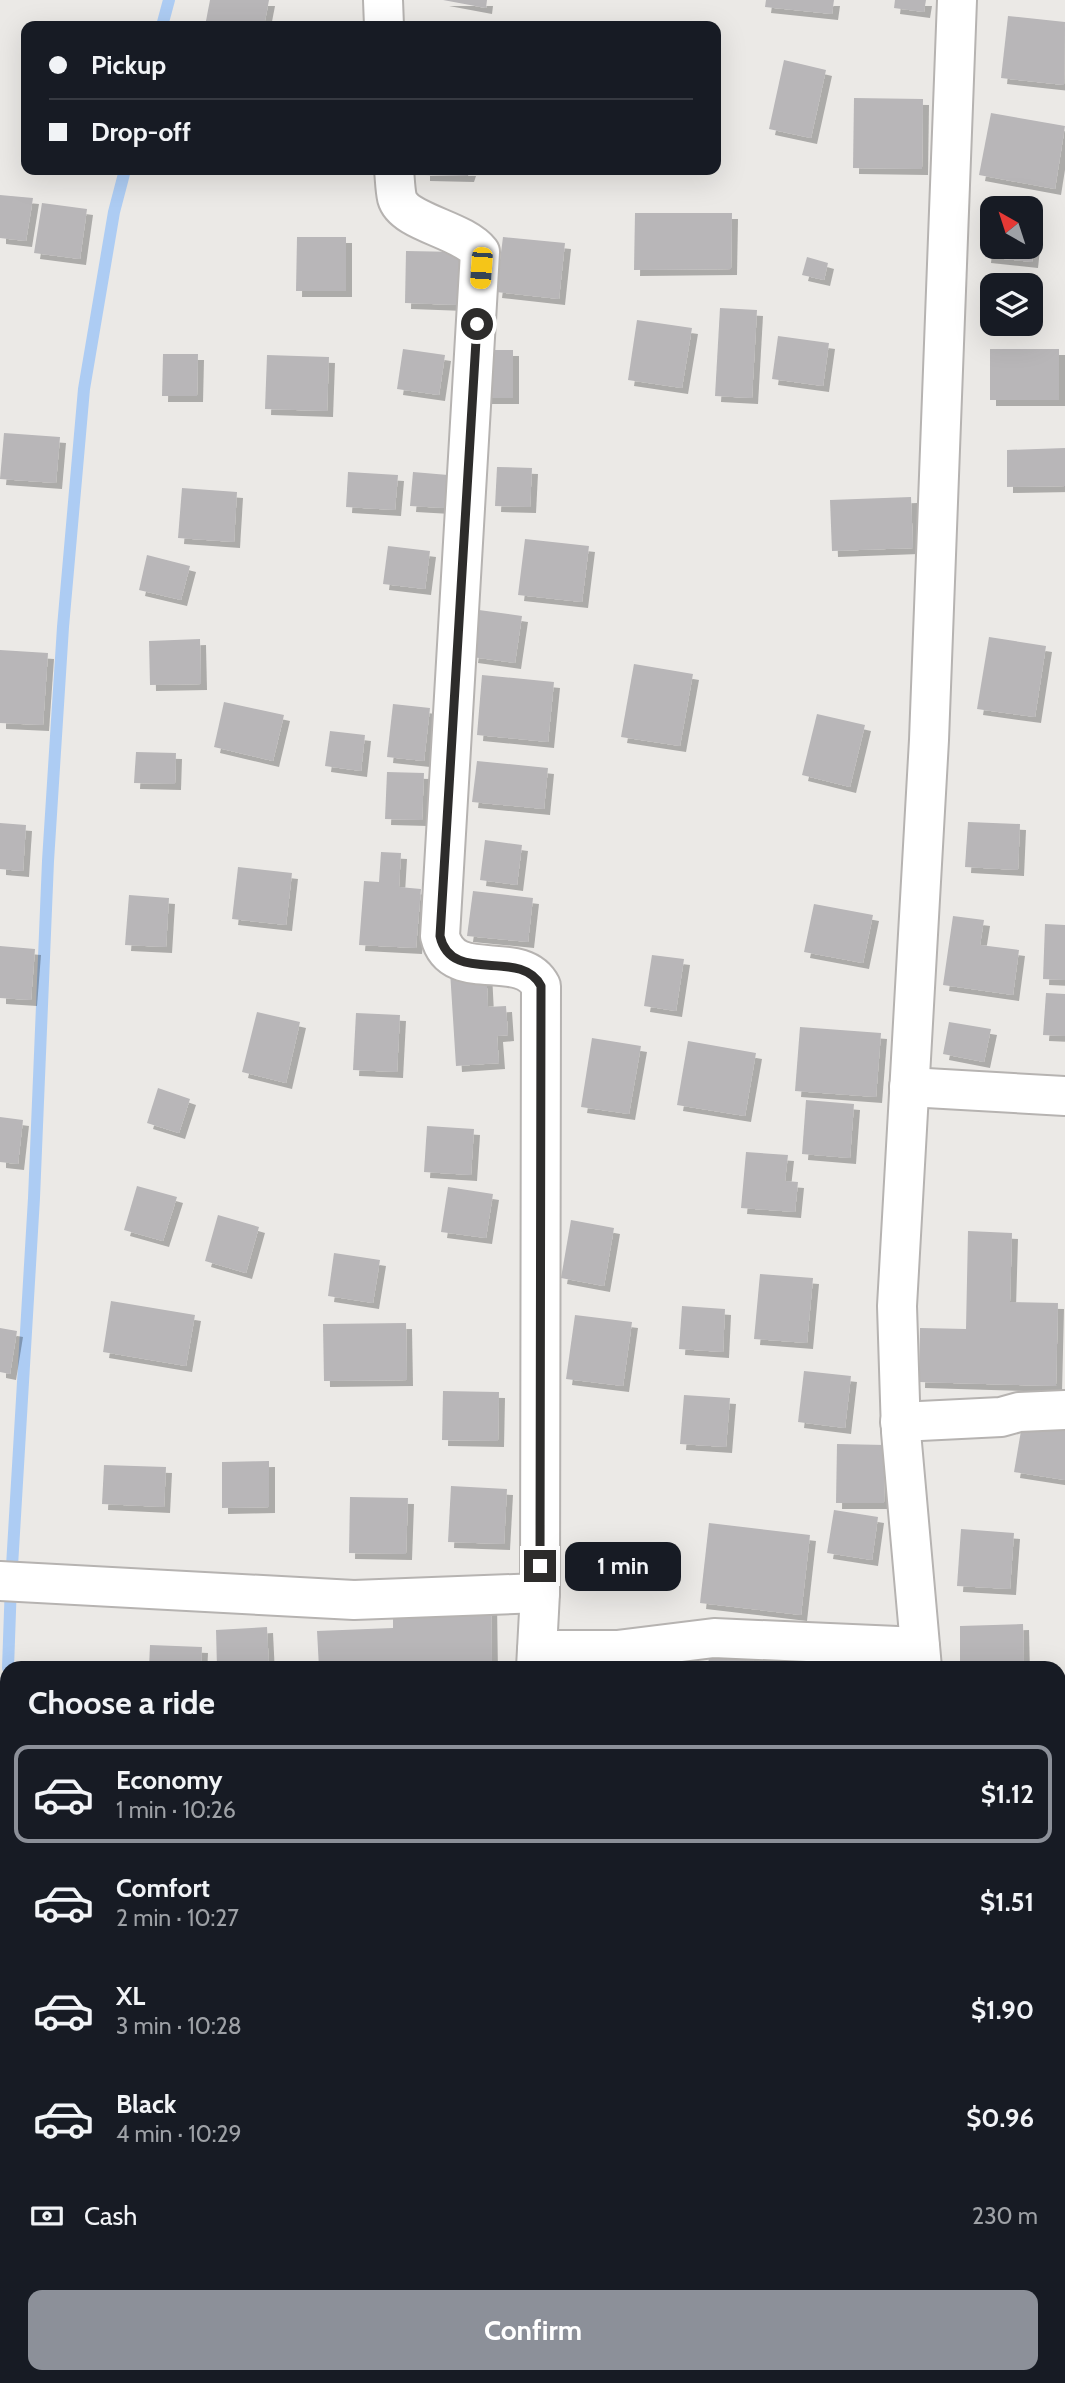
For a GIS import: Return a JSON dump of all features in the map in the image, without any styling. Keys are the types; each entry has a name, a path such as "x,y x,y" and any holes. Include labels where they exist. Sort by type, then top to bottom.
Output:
{"street":[{"path":"383,0 384,21"},
{"path":"394,175 397,200 412,215 472,241 480,252 440,936 444,950 458,961 524,971 539,981 541,986 540,1594 537,1659 714,1638 921,1657 901,1422 897,1306 929,740 957,0"},
{"path":"909,1087 1065,1096"},
{"path":"901,1422 1001,1417 1019,1412 1065,1410"},
{"path":"0,1581 354,1600 540,1594"}],"building":[{"path":"210,0 269,0 265,21 206,21"},
{"path":"443,0 487,0 486,8"},
{"path":"766,0 834,0 832,14 765,7"},
{"path":"895,0 926,0 924,12 894,8"},
{"path":"1008,16 1065,22 1064,85 1001,78"},
{"path":"784,60 826,70 811,138 769,129"},
{"path":"854,98 923,99 922,169 853,168"},
{"path":"991,113 1065,126 1055,189 979,175"},
{"path":"0,195 33,198 26,241 0,238"},
{"path":"42,203 87,209 80,259 34,253"},
{"path":"635,213 732,213 731,269 634,270"},
{"path":"297,237 346,237 346,291 296,291"},
{"path":"503,237 565,243 559,299 496,292"},
{"path":"406,251 460,252 459,305 405,303"},
{"path":"807,257 828,263 824,280 802,275"},
{"path":"1004,259 1032,259 1032,262"},
{"path":"720,308 757,310 752,398 715,396"},
{"path":"637,320 692,328 682,388 628,380"},
{"path":"778,336 829,343 823,386 772,379"},
{"path":"403,349 445,355 439,395 397,389"},
{"path":"990,349 1059,349 1059,400 990,400"},
{"path":"482,350 513,350 513,398 481,398"},
{"path":"163,354 198,354 197,396 162,396"},
{"path":"267,355 329,357 327,411 265,409"},
{"path":"4,433 60,437 56,483 0,479"},
{"path":"1065,448 1065,486 1007,487 1007,450"},
{"path":"497,467 532,468 530,507 495,506"},
{"path":"348,472 398,475 395,510 346,507"},
{"path":"413,472 448,475 445,508 410,506"},
{"path":"182,488 237,492 234,542 178,538"},
{"path":"911,497 913,548 832,551 830,500"},
{"path":"525,539 589,546 582,602 518,595"},
{"path":"388,546 430,551 425,589 383,584"},
{"path":"147,555 190,566 181,600 139,590"},
{"path":"479,610 522,616 515,663 472,657"},
{"path":"989,637 1046,646 1035,717 977,709"},
{"path":"200,639 201,684 150,685 149,641"},
{"path":"0,650 48,653 43,725 0,723"},
{"path":"634,664 693,674 680,746 621,737"},
{"path":"482,675 554,682 548,742 477,735"},
{"path":"224,702 284,715 273,761 214,747"},
{"path":"393,704 430,708 424,761 387,757"},
{"path":"817,714 865,725 850,787 802,775"},
{"path":"330,731 365,735 361,771 325,766"},
{"path":"136,752 176,753 175,784 134,783"},
{"path":"477,761 548,768 544,809 472,802"},
{"path":"387,772 424,773 422,820 385,819"},
{"path":"968,822 1020,824 1018,870 965,867"},
{"path":"0,823 26,825 23,871 0,869"},
{"path":"485,840 522,845 517,885 480,880"},
{"path":"381,852 401,853 399,887 421,889 416,948 359,945 364,881 379,882"},
{"path":"238,867 292,873 286,925 232,919"},
{"path":"473,891 533,898 528,942 467,936"},
{"path":"129,895 169,898 166,947 125,945"},
{"path":"814,904 873,915 863,963 804,952"},
{"path":"953,916 984,920 980,945 1019,950 1013,995 943,985"},
{"path":"1045,924 1065,925 1065,980 1043,979"},
{"path":"0,946 35,949 31,1000 0,998"},
{"path":"652,955 684,959 676,1011 644,1006"},
{"path":"486,968 488,1007 506,1006 508,1035 497,1036 499,1063 456,1066 450,971"},
{"path":"1046,993 1065,994 1065,1036 1043,1035"},
{"path":"257,1012 300,1022 286,1083 242,1072"},
{"path":"356,1013 400,1015 397,1072 353,1070"},
{"path":"949,1022 991,1029 984,1062 943,1054"},
{"path":"800,1027 881,1033 876,1097 795,1091"},
{"path":"592,1038 641,1046 629,1114 581,1107"},
{"path":"688,1041 756,1053 745,1116 677,1105"},
{"path":"158,1088 190,1099 179,1133 147,1123"},
{"path":"806,1100 854,1104 850,1158 802,1154"},
{"path":"0,1117 23,1120 18,1164 0,1162"},
{"path":"427,1126 474,1129 471,1175 424,1172"},
{"path":"746,1152 788,1155 785,1181 798,1182 795,1212 741,1208"},
{"path":"137,1186 177,1197 163,1241 124,1230"},
{"path":"448,1187 493,1194 486,1238 441,1232"},
{"path":"218,1215 259,1227 246,1273 205,1261"},
{"path":"571,1220 614,1228 604,1286 561,1278"},
{"path":"968,1231 1012,1233 1010,1302 1058,1303 1056,1386 919,1382 920,1328 966,1329"},
{"path":"334,1253 380,1260 373,1303 328,1296"},
{"path":"760,1274 813,1278 807,1343 754,1339"},
{"path":"111,1301 195,1315 186,1366 103,1352"},
{"path":"682,1306 725,1309 723,1352 679,1349"},
{"path":"575,1315 632,1322 623,1386 566,1379"},
{"path":"406,1323 407,1380 324,1381 323,1324"},
{"path":"0,1328 17,1331 10,1374 0,1372"},
{"path":"804,1371 851,1376 845,1428 798,1422"},
{"path":"443,1391 499,1392 498,1441 442,1440"},
{"path":"684,1395 730,1398 726,1447 680,1444"},
{"path":"1024,1413 1065,1420 1065,1480 1014,1472"},
{"path":"837,1444 885,1445 884,1503 836,1503"},
{"path":"269,1461 269,1507 222,1508 222,1462"},
{"path":"104,1465 166,1467 164,1507 102,1504"},
{"path":"451,1486 507,1489 504,1544 448,1542"},
{"path":"350,1497 408,1498 406,1554 349,1553"},
{"path":"834,1510 878,1517 872,1560 827,1553"},
{"path":"709,1523 810,1535 801,1615 700,1603"},
{"path":"961,1529 1014,1533 1010,1589 957,1586"},
{"path":"491,1597 492,1661 319,1661 317,1631 393,1628 393,1599"},
{"path":"1023,1624 1024,1661 960,1661 960,1626"},
{"path":"267,1627 269,1661 217,1661 216,1630"},
{"path":"710,1643 754,1645 753,1661 709,1661"},
{"path":"150,1645 202,1647 201,1661 149,1661"},
{"path":"632,1652 679,1661 630,1661"}],"waterway":[{"path":"163,21 169,0"},
{"path":"8,1661 34,1198 48,861 63,627 84,389 114,212 124,175"}],"route":[{"path":"477,324 440,936 444,950 458,961 524,971 539,981 541,986 540,1566"}]}
